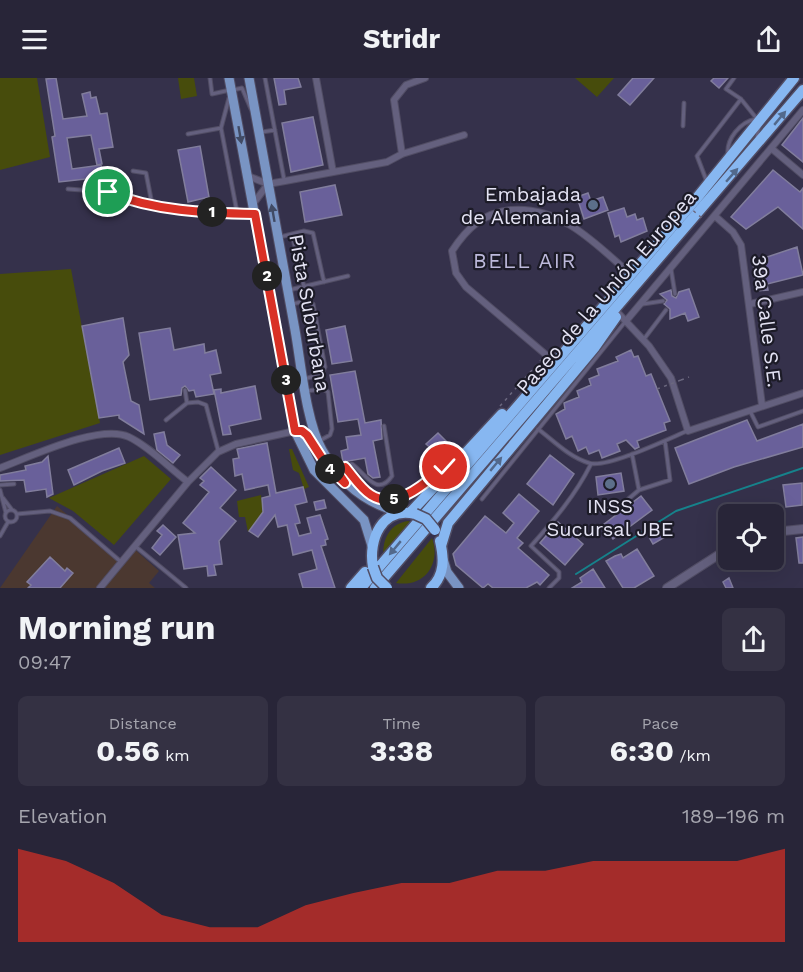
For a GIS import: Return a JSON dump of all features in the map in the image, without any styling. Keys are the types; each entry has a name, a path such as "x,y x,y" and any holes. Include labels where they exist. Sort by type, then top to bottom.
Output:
{"highway":[{"name":"Paseo de la Unión Europea","path":"432,512 600,308 728,160 794,78"},
{"name":"Paseo de la Unión Europea","path":"432,512 672,244 803,90"},
{"path":"432,588 441,572 442,550 448,523 594,347 622,317 638,282"},
{"name":"Paseo de la Unión Europea","path":"372,546 384,521 409,513 548,357 600,308"},
{"path":"361,588 432,512"},
{"path":"375,588 432,512"},
{"path":"409,513 426,519 435,530 442,550"},
{"path":"372,546 372,562 377,578 387,588"},
{"path":"351,588 372,562"}],"main road":[{"name":"Pista Suburbana","path":"229,78 295,431 314,470 351,511 364,520 372,546"},
{"name":"Pista Suburbana","path":"249,78 306,391 318,441 341,469 345,483 370,502 409,513"},
{"path":"295,431 302,431 307,435 327,466 345,483"},
{"path":"442,550 447,572 459,588"}],"street":[{"path":"316,78 333,172"},
{"path":"402,154 394,100 406,85 425,78"},
{"path":"803,110 641,304 622,317 643,340 671,378 688,431 803,393"},
{"path":"248,176 268,184 387,162 402,154 464,135"},
{"path":"771,148 803,175"},
{"path":"108,192 128,201 206,215 237,213 254,209 268,184"},
{"path":"548,357 466,287 456,273 452,251 469,228 483,217 501,211 528,209 551,214 586,236 630,274"},
{"name":"39a Calle S.E.","path":"715,216 733,232 741,245 762,405"},
{"path":"750,304 803,292"},
{"path":"100,588 188,482 218,452 236,444 295,431"},
{"path":"0,468 91,436 115,432 131,438 188,482"},
{"path":"784,531 803,529"},
{"path":"668,588 718,555"}],"lane":[{"path":"210,78 212,94 242,88 248,105 256,115"},
{"path":"265,78 285,181"},
{"path":"734,78 726,89 741,99 762,126 756,137 756,147"},
{"path":"231,90 221,128 237,213"},
{"path":"708,183 697,156 741,99"},
{"path":"682,126 684,103"},
{"path":"188,134 221,128"},
{"path":"260,133 275,130"},
{"path":"133,171 146,173 152,204"},
{"path":"68,189 108,192"},
{"path":"278,237 304,231 313,233 324,282"},
{"path":"292,234 304,287"},
{"path":"672,244 682,254"},
{"path":"671,268 675,294"},
{"path":"288,291 348,276"},
{"path":"291,305 306,301 313,304 321,344 325,372 304,379"},
{"path":"641,304 663,301"},
{"path":"643,340 666,310"},
{"path":"482,498 538,429 622,317"},
{"path":"306,391 323,389 329,399 332,429 330,435 318,441"},
{"path":"185,390 187,403"},
{"path":"166,420 187,403 198,402 206,405 218,452"},
{"path":"750,409 758,427 803,411"},
{"path":"341,469 355,465 366,479 376,485 389,481 392,476 384,426"},
{"path":"538,429 571,455 591,465 632,454 688,431"},
{"path":"602,512 626,501 639,490 670,480 665,441"},
{"path":"632,454 639,490"},
{"path":"549,588 559,578 560,572 531,546 562,511 591,465"},
{"path":"0,486 14,484"},
{"path":"0,490 9,522"},
{"path":"2,497 17,514 50,512 70,518 121,563"},
{"path":"6,513 12,510"},
{"path":"0,536 9,522 15,521 17,514"},
{"path":"135,546 186,588"}],"path":[{"path":"682,201 703,219"},
{"path":"499,406 548,357"},
{"path":"657,389 689,377"},
{"path":"341,469 361,485"},
{"path":"382,497 394,499 410,494 426,482"}],"shaded area":[{"path":"57,506 119,559 131,546 159,571 149,583 155,588 0,588"}],"green space":[{"path":"0,78 37,78 50,157 0,170"},
{"path":"178,78 194,78 197,96 181,99"},
{"path":"575,78 614,78 597,97"},
{"path":"71,269 100,423 0,455 0,274"},
{"path":"289,449 292,449 309,487 304,489 299,473 293,470"},
{"path":"144,456 171,479 114,545 73,511 49,498"},
{"path":"261,495 263,512 248,532 245,517 239,517 237,501"},
{"path":"408,521 415,523 384,561 387,535 395,526"},
{"path":"432,538 434,556 429,571 416,581 396,583"}],"building":[{"path":"56,78 63,119 87,116 82,94 90,92 91,98 96,97 100,114 107,113 113,147 99,149 102,164 97,165 91,135 67,138 72,169 101,165 103,177 59,182 46,79"},
{"path":"274,78 298,78 301,87 284,90 286,104 279,105"},
{"path":"633,78 654,78 630,105 618,95"},
{"path":"714,78 728,78 719,88 711,81"},
{"path":"313,117 323,165 291,172 282,123"},
{"path":"803,118 803,162 782,145"},
{"path":"200,146 209,197 188,202 178,150"},
{"path":"773,170 800,192 803,188 803,229 778,207 746,229 731,217"},
{"path":"335,185 342,215 305,222 300,192"},
{"name":"Embajada de Alemania","path":"588,193 591,201 603,197 608,210 584,219 577,197"},
{"path":"624,208 627,217 635,214 637,220 643,218 647,231 621,242 619,235 615,237 608,213"},
{"path":"797,247 803,275 767,284 768,290 757,291 753,263 768,261 767,257"},
{"path":"689,289 699,317 688,321 685,313 670,319 670,309 664,304 667,300 660,294 671,290 672,296 676,298 679,292"},
{"path":"123,318 129,355 123,362 131,401 139,405 144,434 119,418 119,415 99,418 82,326"},
{"path":"345,326 352,361 332,364 326,330"},
{"path":"170,328 174,350 204,344 205,353 216,350 221,373 210,375 214,394 196,397 194,390 189,391 185,386 182,388 181,395 150,400 139,333"},
{"path":"631,350 634,357 638,356 646,376 651,374 670,421 664,423 666,430 637,441 639,447 635,449 626,440 617,444 620,451 602,458 599,450 589,454 586,447 578,451 572,436 566,439 556,414 565,409 564,403 579,397 577,391 591,385 589,379 599,375 597,369 618,361 616,357"},
{"path":"355,371 365,423 381,420 382,439 373,441 380,477 373,478 368,474 365,458 343,462 341,451 348,449 346,437 361,435 358,419 338,422 330,375"},
{"path":"255,386 261,419 229,426 231,434 223,435 214,390 221,389 221,393"},
{"path":"747,420 757,441 803,424 803,447 734,467 689,484 675,448"},
{"path":"164,432 167,445 180,455 173,463 157,450 154,434"},
{"path":"438,433 447,442 442,447 448,453 442,458 426,444"},
{"path":"267,443 276,493 303,487 307,502 295,505 300,523 295,524 299,536 311,533 307,518 320,515 328,539 325,540 326,545 321,546 335,588 303,588 299,574 317,569 312,550 293,555 287,525 278,527 275,515 258,537 249,531 263,512 262,498 270,496 268,485 245,490 242,474 235,476 233,459 239,458 237,449"},
{"path":"119,448 125,463 74,485 68,470"},
{"path":"550,455 574,474 553,505 527,484"},
{"path":"48,456 53,494 47,497 46,489 26,492 24,480 0,481 0,475 26,470 25,466 42,462"},
{"path":"211,467 236,490 220,508 236,521 219,541 222,564 214,565 216,575 208,576 207,566 184,569 178,535 195,533 183,523 209,492 200,485 204,481 200,478"},
{"name":"INSS Sucursal JBE","path":"621,473 624,491 598,495 596,477"},
{"path":"802,483 802,505 786,507 783,485"},
{"path":"519,494 539,511 517,538 523,543 518,548 549,575 540,585 537,582 526,588 493,588 488,584 483,588 456,565 453,554 485,516 506,533 514,523 503,513"},
{"path":"641,496 652,510 613,539 603,525"},
{"path":"324,500 326,508 316,510 314,502"},
{"path":"558,522 583,544 565,565 540,543"},
{"path":"163,525 176,537 160,555 152,548 162,535 157,531"},
{"path":"661,530 665,537 653,544 649,537"},
{"path":"803,537 803,563 799,563 796,538"},
{"path":"637,549 654,576 634,588 623,588 606,561 621,554 623,558"},
{"path":"50,557 65,571 67,568 73,573 60,588 28,588 31,585 27,582"},
{"path":"593,569 605,588 572,588 582,582 580,578"},
{"path":"729,578 733,588 726,588 723,582"}],"waterway":[{"path":"576,574 676,511 803,468"}],"place":[{"name":"Embajada de Alemania","path":"593,205"},
{"name":"INSS Sucursal JBE","path":"610,484"}],"district":[{"name":"BELL AIR","path":"525,261"}],"route":[{"path":"108,192 128,201 207,212 255,214 295,431 300,430 307,435 322,460 345,483 337,471 345,467 372,495 394,499 410,494 445,467"}]}
